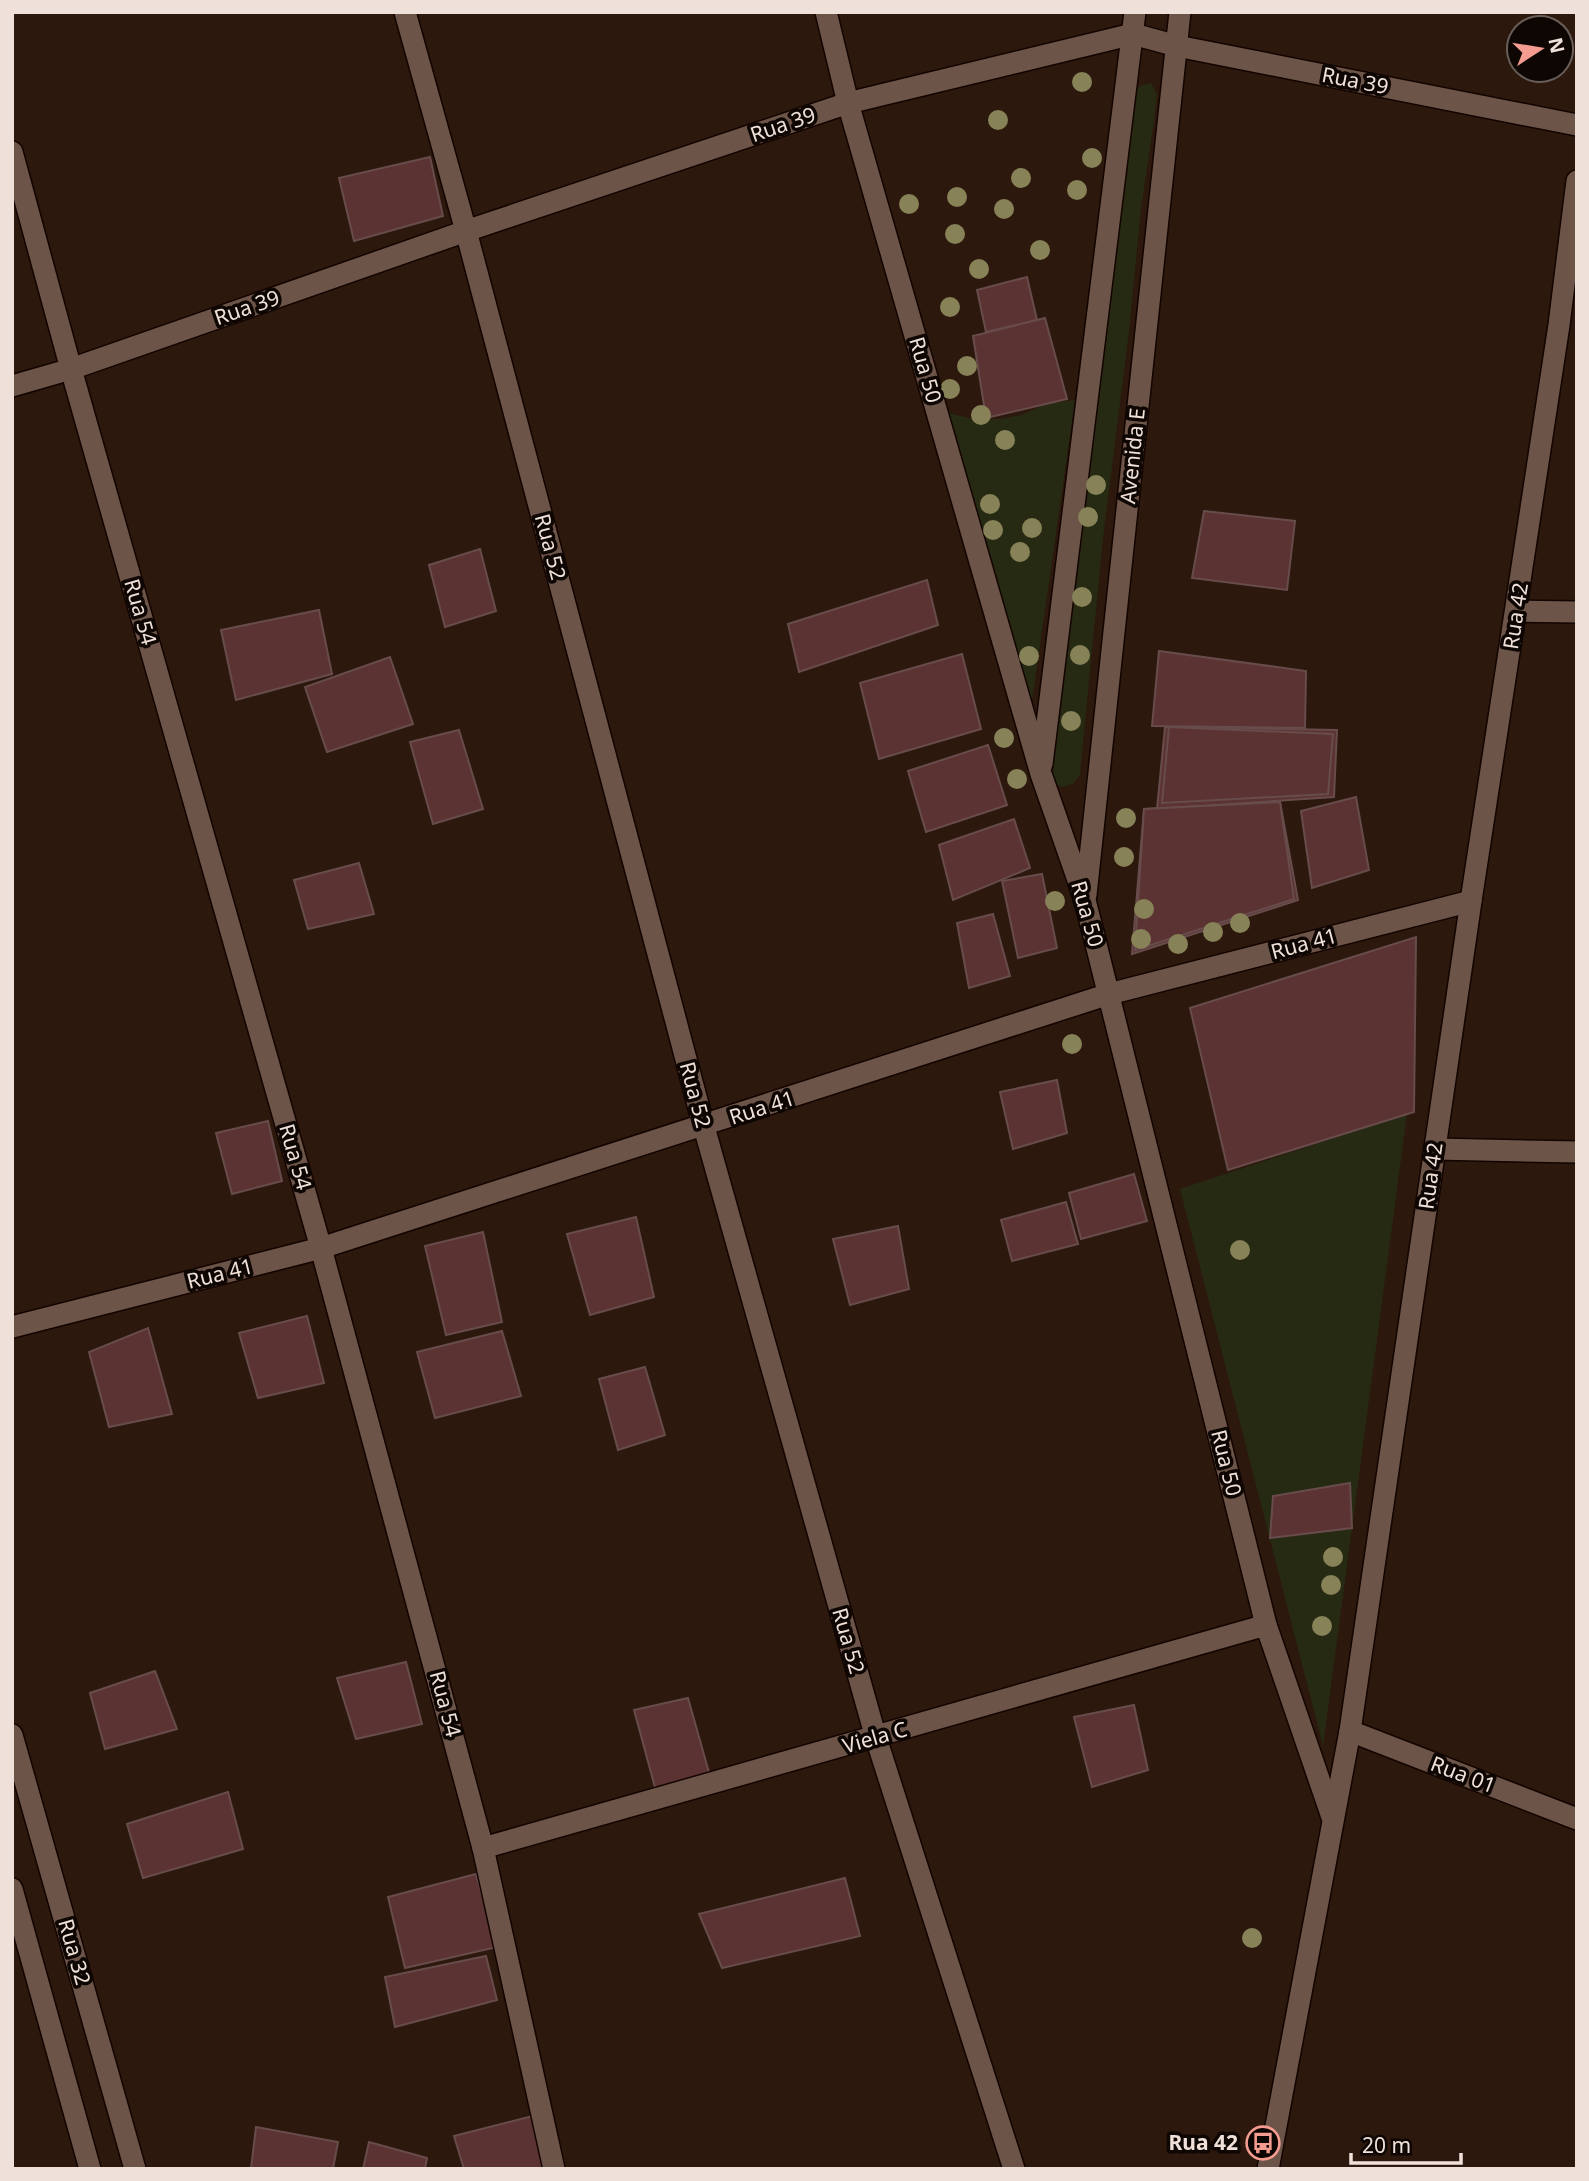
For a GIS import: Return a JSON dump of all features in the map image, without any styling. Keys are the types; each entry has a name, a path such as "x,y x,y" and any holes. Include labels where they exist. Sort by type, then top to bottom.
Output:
{"street":[{"name":"Rua 52","path":"405,12 466,231 704,1127 876,1738 1014,2169"},
{"name":"Rua 50","path":"826,12 848,103 1041,774 1085,900 1266,1625 1333,1819"},
{"path":"1041,774 1135,12"},
{"name":"Avenida E","path":"1085,900 1181,12"},
{"name":"Rua 39","path":"12,386 71,369 466,231 848,103 1133,34 1177,46 1577,125"},
{"name":"Rua 54","path":"12,152 321,1248 484,1848 554,2169"},
{"name":"Rua 42","path":"1268,2169 1350,1731 1471,901 1517,611 1568,325 1577,181"},
{"path":"1517,611 1577,612"},
{"name":"Rua 41","path":"12,1327 321,1248 704,1127 1110,994 1471,901"},
{"path":"1435,1149 1577,1152"},
{"name":"Viela C","path":"484,1848 1266,1625"},
{"name":"Rua 01","path":"1350,1731 1577,1819"},
{"name":"Rua 32","path":"12,1735 135,2169"},
{"name":"Rua 32","path":"12,1889 90,2169"}],"green space":[{"path":"1151,83 1157,94 1103,538 1080,774 1073,784 1061,787 1053,777 1058,710 1135,95 1139,86"},
{"path":"1075,400 1031,708 939,411 974,419 1000,419 1021,415 1046,404"},
{"path":"1407,1114 1323,1746 1180,1189"}],"building":[{"path":"430,157 443,216 354,241 339,178"},
{"path":"1027,277 1037,320 986,332 977,290"},
{"path":"1045,318 1067,399 986,418 973,336"},
{"path":"1204,511 1295,521 1287,590 1192,578"},
{"path":"480,549 496,611 445,627 429,565"},
{"path":"927,580 938,625 799,672 788,624"},
{"path":"319,610 332,674 236,700 221,630"},
{"path":"1159,651 1306,671 1305,728 1152,726"},
{"path":"962,654 981,729 879,759 860,683"},
{"path":"390,657 413,724 327,752 305,687"},
{"path":"1165,727 1337,730 1334,797 1157,809"},
{"path":"1169,727 1333,734 1328,794 1162,803"},
{"path":"459,730 483,809 433,824 410,742"},
{"path":"988,745 1007,805 926,832 908,771"},
{"path":"1356,797 1369,870 1312,888 1301,811"},
{"path":"1280,802 1298,900 1132,954 1144,809"},
{"path":"1280,802 1294,899 1135,950 1144,809"},
{"path":"1014,819 1030,868 953,900 939,845"},
{"path":"359,863 374,914 308,929 294,880"},
{"path":"1042,874 1057,948 1018,958 1002,881"},
{"path":"993,914 1010,976 969,988 957,923"},
{"path":"1416,937 1414,1112 1228,1170 1190,1008"},
{"path":"1057,1080 1067,1133 1013,1149 1000,1092"},
{"path":"268,1121 282,1181 232,1194 216,1133"},
{"path":"1134,1174 1147,1221 1081,1239 1069,1193"},
{"path":"1066,1202 1078,1244 1012,1261 1001,1220"},
{"path":"636,1217 654,1297 590,1315 567,1234"},
{"path":"898,1226 909,1289 850,1305 833,1239"},
{"path":"483,1232 502,1322 446,1335 425,1246"},
{"path":"307,1316 324,1383 258,1398 239,1333"},
{"path":"148,1328 172,1414 109,1427 89,1352"},
{"path":"502,1331 521,1396 435,1418 417,1352"},
{"path":"645,1367 665,1435 618,1450 599,1379"},
{"path":"1350,1483 1352,1528 1270,1538 1273,1496"},
{"path":"406,1662 422,1724 356,1739 337,1678"},
{"path":"155,1671 177,1729 105,1749 90,1693"},
{"path":"688,1698 710,1776 656,1791 634,1710"},
{"path":"1134,1705 1148,1770 1092,1787 1074,1717"},
{"path":"228,1792 243,1849 143,1878 127,1824"},
{"path":"476,1874 497,1947 405,1968 388,1897"},
{"path":"845,1878 860,1936 722,1968 699,1914"},
{"path":"486,1956 497,2000 395,2027 385,1977"},
{"path":"533,2116 549,2169 464,2169 454,2136"},
{"path":"256,2127 338,2142 333,2169 251,2169"},
{"path":"369,2142 427,2158 425,2169 363,2169"}],"place":[{"name":"Rua 42","path":"1263,2143"}]}
